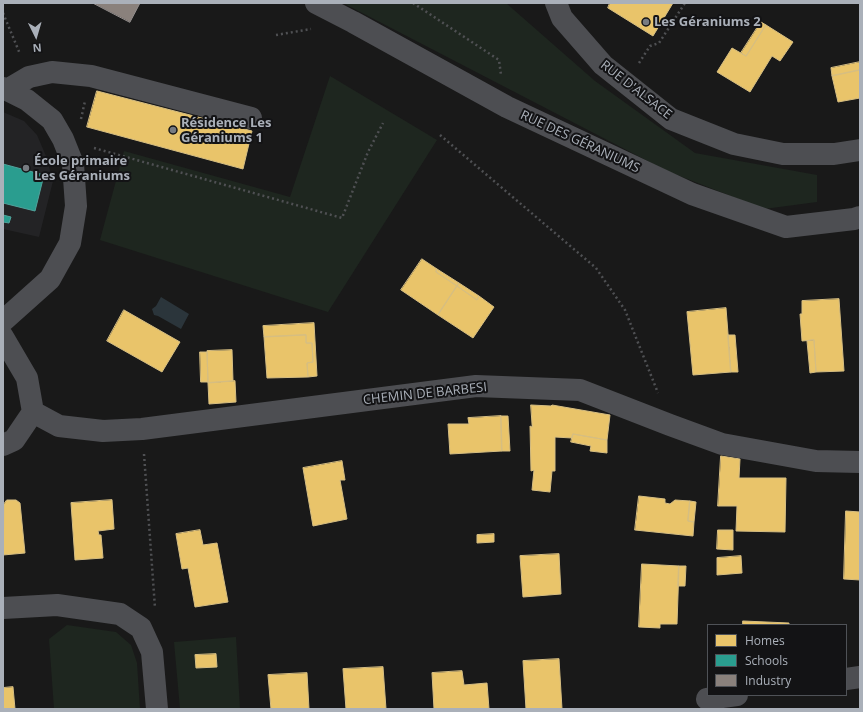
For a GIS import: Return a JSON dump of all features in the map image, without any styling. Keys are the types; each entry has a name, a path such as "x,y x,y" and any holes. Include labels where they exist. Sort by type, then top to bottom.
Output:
{"street":[{"name":"RUE DES GÉRANIUMS","path":"316,3 507,107 692,194 786,227 860,217"},
{"name":"RUE D'ALSACE","path":"556,3 562,18 603,65 671,119 734,144 783,154 834,154 860,150"},
{"path":"5,89 29,77 52,72 91,76 251,118"},
{"path":"3,320 50,279 70,244 76,206 73,164 63,139 52,120 27,100 5,89"},
{"path":"3,336 27,378 33,412 14,440 3,446"},
{"name":"CHEMIN DE BARBESI","path":"33,412 59,426 103,431 142,429 476,386 580,390 722,444 816,461 860,462"},
{"path":"3,608 57,605 120,614 141,628 152,652 157,709"},
{"path":"847,679 860,677"},
{"path":"708,700 731,696"}],"path":[{"path":"413,3 499,60 507,107"},
{"path":"625,83 650,46 659,43 685,3"},
{"path":"3,13 29,77"},
{"path":"63,139 342,218 368,152 383,124"},
{"path":"440,135 596,268 625,310 670,425"},
{"path":"146,474 156,611"}],"shaded area":[{"path":"343,3 506,3 595,81 695,153 817,175 817,202 764,209 667,171"},
{"path":"330,76 437,140 328,312 100,240 124,151 290,197"},
{"name":"École primaire Les Géraniums","path":"3,112 24,121 37,135 46,156 53,181 39,237 3,229"},
{"path":"161,297 189,314 181,329 154,315 152,309 156,306"},
{"path":"67,625 116,632 131,645 137,663 140,709 54,709 49,639"},
{"path":"236,637 240,709 180,709 174,642"}],"building: Homes":[{"name":"Les Géraniums 2","path":"610,3 673,3 653,36 608,8"},
{"path":"761,22 766,25 746,56 741,53"},
{"path":"766,25 793,42 780,61 772,56 750,92 717,72 732,48 746,56"},
{"path":"860,62 860,70 832,76 831,68"},
{"path":"860,70 860,98 838,102 832,76"},
{"name":"Résidence Les Géraniums 1","path":"97,91 252,131 243,169 87,127"},
{"path":"422,259 437,269 436,272 457,286 438,315 401,290"},
{"path":"437,269 459,283 457,286 436,272"},
{"path":"459,283 479,296 477,300 457,286"},
{"path":"457,286 477,300 479,296 494,307 473,338 438,315"},
{"path":"839,299 844,371 816,372 814,340 802,341 800,314 802,314 802,301"},
{"path":"726,308 731,372 693,375 687,312"},
{"path":"124,310 180,342 162,372 107,341"},
{"path":"314,323 317,376 308,377 307,363 313,362 312,343 306,343 306,335 264,337 263,326"},
{"path":"306,335 306,343 312,343 313,362 307,363 308,377 267,378 264,337"},
{"path":"728,335 735,335 738,372 731,372"},
{"path":"814,340 816,372 810,373 807,341"},
{"path":"232,350 233,381 208,383 207,351"},
{"path":"200,352 207,352 208,382 201,382"},
{"path":"235,381 236,402 209,404 208,383"},
{"path":"531,405 552,405 610,415 607,440 573,434 572,438 555,437 555,471 552,471 550,492 532,490 534,470 531,471"},
{"path":"501,416 502,451 450,454 448,424 469,424 468,418"},
{"path":"501,416 508,416 510,451 502,451"},
{"path":"573,434 607,440 607,453 590,451 591,446 571,442"},
{"path":"721,456 740,459 739,478 786,478 785,532 736,531 737,506 718,506"},
{"path":"342,461 345,480 340,480 347,519 313,526 303,468"},
{"path":"639,496 665,499 665,503 670,504 675,500 690,501 688,521 694,522 693,536 635,530"},
{"path":"7,500 16,500 20,503 25,553 3,555 4,504"},
{"path":"112,500 114,529 98,531 99,535 101,535 103,558 75,560 71,503"},
{"path":"690,501 696,502 694,522 688,521"},
{"path":"846,511 860,512 860,580 844,579"},
{"path":"200,530 203,545 217,543 228,602 195,607 188,568 182,569 176,534"},
{"path":"718,530 733,530 733,550 717,549"},
{"path":"494,534 494,542 477,543 477,535"},
{"path":"559,554 561,594 523,597 520,556"},
{"path":"741,556 742,573 717,575 717,558"},
{"path":"642,564 679,566 677,624 660,624 660,628 639,627"},
{"path":"679,566 686,566 685,586 678,586"},
{"path":"743,621 789,623 789,624 743,624"},
{"path":"216,654 217,667 196,668 195,655"},
{"path":"559,659 562,709 526,709 523,661"},
{"path":"383,667 386,709 346,709 343,669"},
{"path":"462,671 464,685 487,683 489,709 434,709 432,673"},
{"path":"307,673 309,709 271,709 268,675"},
{"path":"13,687 15,709 3,709 3,688"}],"building: Schools":[{"path":"3,164 44,175 35,211 3,203"},
{"path":"3,215 11,217 9,223 3,222"}],"building: Industry":[{"path":"93,3 140,3 130,22"}],"place":[{"name":"Les Géraniums 2","path":"646,22"},
{"name":"Résidence Les Géraniums 1","path":"173,130"},
{"name":"École primaire Les Géraniums","path":"26,168"}]}
